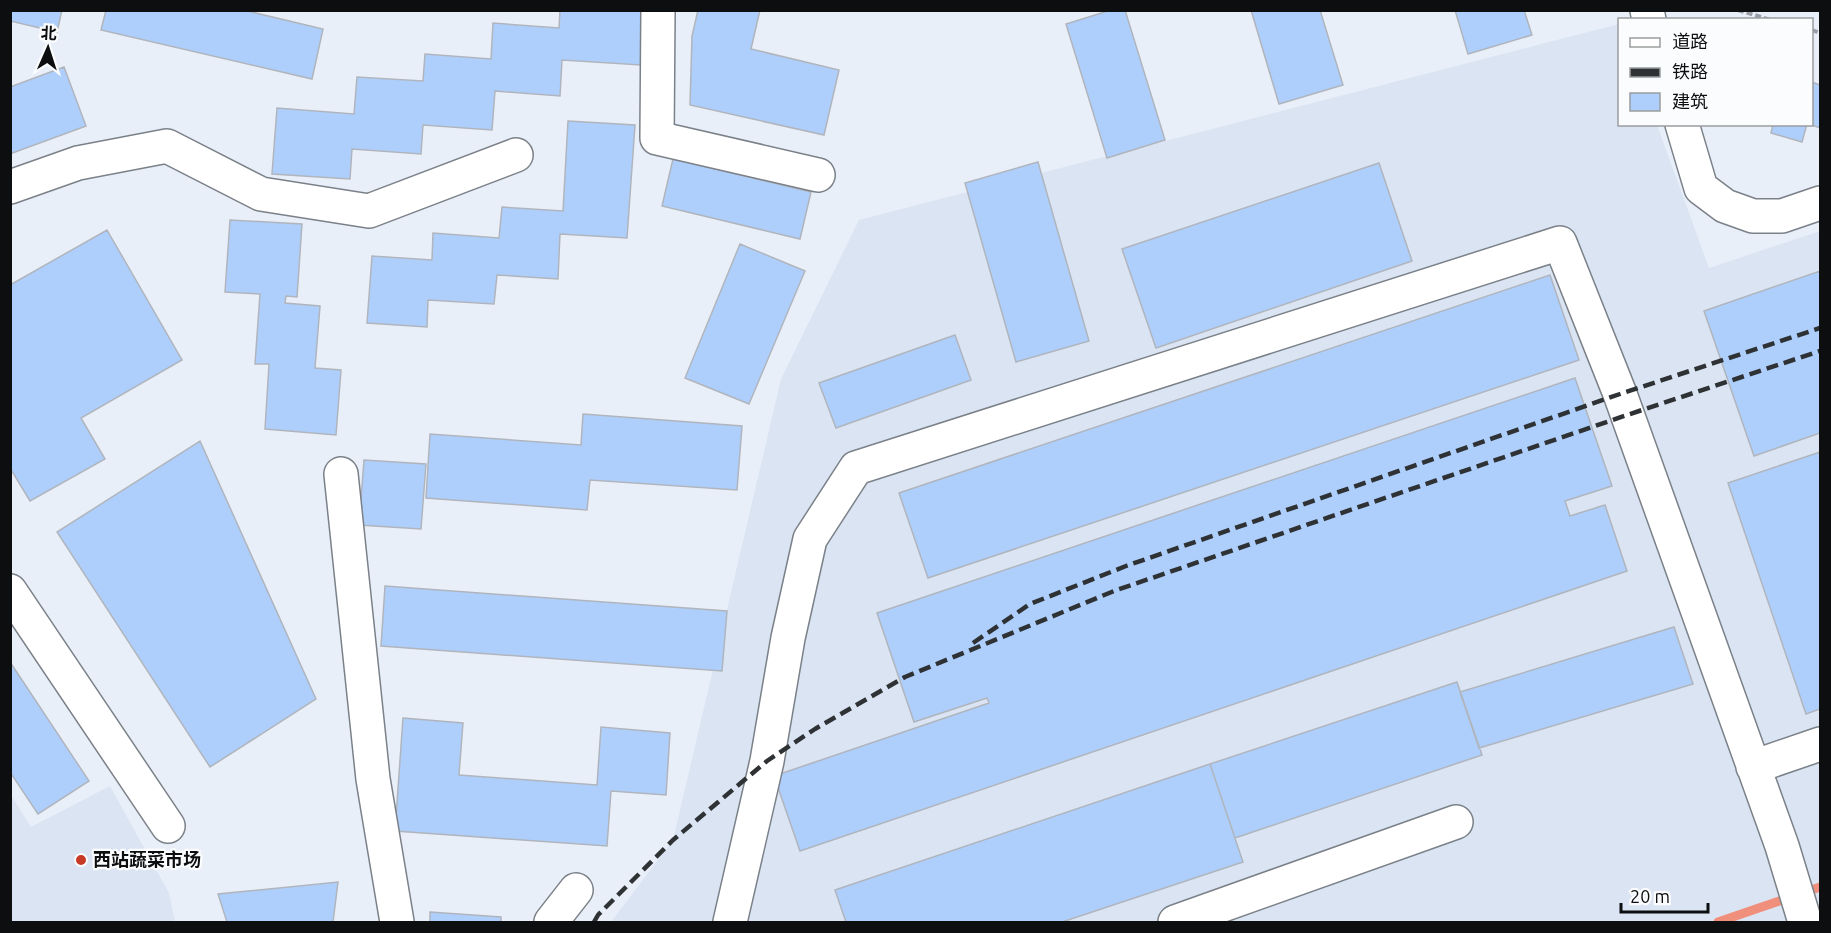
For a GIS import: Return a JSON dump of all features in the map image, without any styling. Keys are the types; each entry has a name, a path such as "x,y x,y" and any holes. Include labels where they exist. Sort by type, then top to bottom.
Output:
{"street":[{"path":"658,10 657,138 818,175"},
{"path":"1683,126 1701,188 1725,206 1753,216 1782,216 1821,203"},
{"path":"10,187 78,163 167,146 261,195 369,211 516,155"},
{"path":"730,922 767,761 788,638 810,539 856,468 1560,243 1620,394 1782,846 1805,922"},
{"path":"341,474 373,779 397,922"},
{"path":"10,591 168,826"},
{"path":"1753,767 1821,744"},
{"path":"1175,922 1456,822"},
{"path":"550,922 576,890"}],"path":[{"path":"1738,10 1764,18"}],"shaded area":[{"path":"1618,24 1618,126 1657,126 1709,268 1820,231 1820,922 611,922 673,840 781,379 859,220"},
{"name":"西站蔬菜市场","path":"110,786 169,893 175,922 11,922 11,795 31,827"}],"building":[{"path":"10,10 62,10 57,32 10,21"},
{"path":"106,10 243,10 323,29 312,79 101,30"},
{"path":"560,10 645,10 641,65 562,60 560,96 495,91 492,130 423,125 421,154 352,149 350,179 272,174 277,108 354,114 357,77 423,81 425,54 491,59 493,23 559,28"},
{"path":"698,10 760,10 751,49 839,70 824,135 690,105 692,36"},
{"path":"1111,10 1125,10 1165,140 1107,158 1066,24"},
{"path":"1251,10 1320,10 1343,85 1279,104"},
{"path":"1455,10 1524,10 1532,35 1468,54"},
{"path":"64,67 86,126 10,154 10,87"},
{"path":"1813,82 1820,85 1820,128 1813,125"},
{"path":"568,121 635,125 627,238 560,234 558,279 497,275 494,304 428,300 427,327 367,323 372,256 432,260 433,233 499,238 502,207 563,211"},
{"path":"1773,126 1806,126 1802,142 1771,133"},
{"path":"673,159 811,192 800,239 662,206"},
{"path":"1038,162 1089,341 1016,362 965,183"},
{"path":"1379,163 1412,261 1156,348 1122,249"},
{"path":"230,220 302,224 297,297 286,296 285,303 320,306 315,368 341,370 336,435 265,429 269,364 255,364 260,294 225,292"},
{"path":"107,230 182,360 81,418 105,459 30,501 10,468 10,285"},
{"path":"740,244 805,271 749,404 685,378"},
{"path":"1820,271 1820,433 1754,456 1704,311"},
{"path":"1550,275 1579,360 928,578 899,493"},
{"path":"955,335 971,380 836,428 819,383"},
{"path":"1575,378 1612,486 1565,501 1570,516 1605,505 1627,571 800,851 774,776 989,703 987,698 914,722 877,613"},
{"path":"583,414 742,426 737,490 590,480 587,510 426,498 430,434 581,445"},
{"path":"200,441 316,699 210,767 57,532"},
{"path":"1820,452 1820,709 1806,714 1728,483"},
{"path":"364,460 426,464 421,529 359,525"},
{"path":"385,586 727,611 722,671 381,646"},
{"path":"1674,627 1693,684 1479,748 1460,692"},
{"path":"10,662 89,781 38,814 10,772"},
{"path":"1457,682 1482,755 1235,838 1210,764"},
{"path":"403,718 463,723 459,775 597,785 601,727 670,733 666,795 611,791 607,846 395,831"},
{"path":"1210,764 1243,862 1062,922 846,922 835,890"},
{"path":"338,882 333,922 227,922 218,894"},
{"path":"430,912 501,917 501,922 430,922"}],"waterway":[{"path":"1718,922 1820,887"}],"railway":[{"path":"973,643 1030,604 1126,566 1620,394 1820,328"},
{"path":"594,922 598,915 673,840 767,761 815,729 905,677 1114,591 1820,351"}],"place":[{"name":"西站蔬菜市场","path":"81,860"}]}
